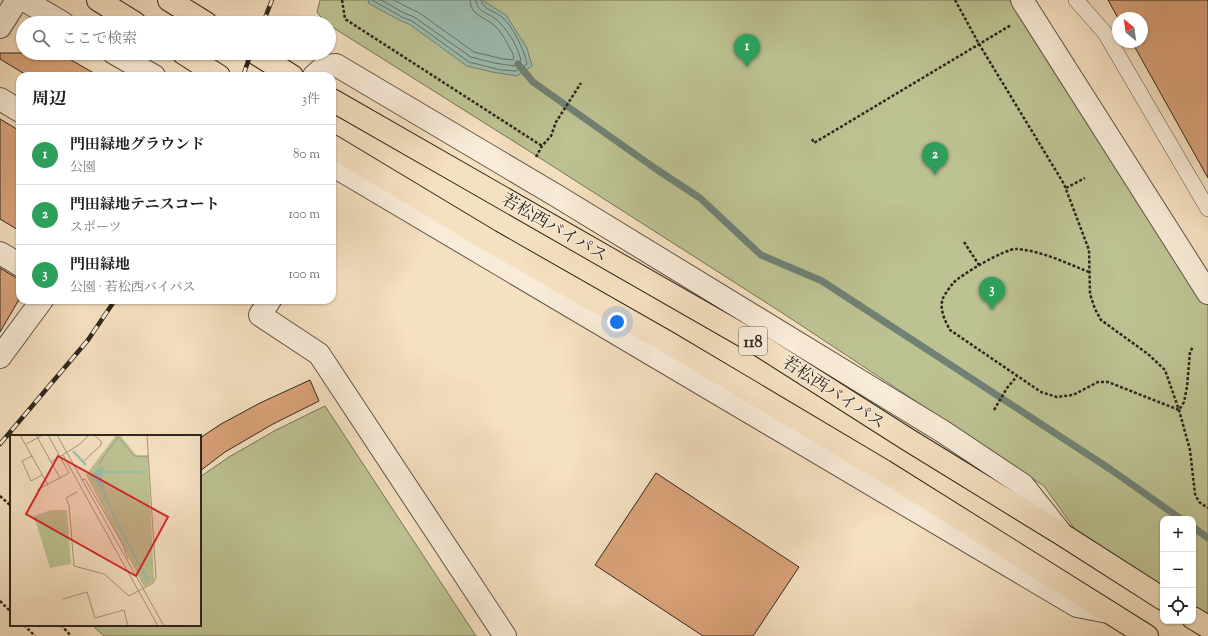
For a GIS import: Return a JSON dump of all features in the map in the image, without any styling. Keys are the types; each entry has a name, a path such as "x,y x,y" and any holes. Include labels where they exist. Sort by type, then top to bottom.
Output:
{"highway":[{"path":"98,0 124,16"},
{"path":"169,0 195,16"},
{"path":"193,60 213,72"},
{"path":"266,60 286,72"},
{"name":"若松西バイパス","path":"336,102 756,342 907,439 1064,535 1160,597"},
{"name":"118","path":"336,148 490,241 667,342 884,470 1147,636"},
{"path":"1196,620 1208,627"}],"street":[{"path":"0,27 17,0"},
{"path":"24,0 51,16"},
{"path":"1026,7 1208,293"},
{"path":"126,60 147,72"},
{"path":"318,72 325,66 336,65 564,200 942,431 1023,485 1064,535"},
{"path":"0,99 16,109"},
{"path":"336,167 1077,606 1111,613"},
{"path":"0,253 16,263"},
{"path":"0,357 39,304"},
{"path":"267,304 260,315 318,354 505,636"}],"lane":[{"path":"1076,0 1105,33 1208,209"}],"path":[{"path":"342,0 345,19 542,146 551,136 556,122 581,83"},
{"path":"955,0 979,44 1066,188 1089,250 1090,294 1095,309 1101,320 1148,354 1165,370 1190,450 1195,494 1199,502 1208,508"},
{"path":"812,139 814,143 979,44 1026,7"},
{"path":"1066,188 1085,178"},
{"path":"964,242 979,265"},
{"path":"1089,272 1039,252 1015,248 1002,252 979,265 954,283 943,297 942,305 945,320 950,330 1041,392 1057,397 1073,395 1098,382 1108,382 1178,410"},
{"path":"1178,410 1184,402 1190,352 1193,347"},
{"path":"994,410 1017,376"},
{"path":"0,496 10,505"},
{"path":"0,601 10,611"},
{"path":"25,626 35,636"},
{"path":"62,626 71,636"}],"green space":[{"path":"320,0 1014,0 1208,305 1208,617 1196,610 1196,516 1160,516 1160,587 1079,535 1044,486 784,314 336,29 336,16 320,16 317,12"},
{"path":"325,406 476,636 104,636 93,626 201,626 201,476 229,457 276,430"}],"water":[{"path":"369,0 482,0 506,15 527,48 532,66 517,76 467,66 409,24 368,3"}],"building":[{"path":"1108,0 1208,0 1208,178 1135,48 1148,48 1148,12 1115,12"},
{"path":"0,53 16,53 16,60 71,60 92,72 21,72 0,59"},
{"path":"0,119 16,129 16,229 0,219"},
{"path":"0,268 16,278 16,304 0,332"},
{"path":"310,380 319,401 273,424 225,452 201,470 201,437 221,424 260,403"},
{"path":"656,473 799,567 753,636 703,636 595,565"}],"waterway":[{"path":"518,64 533,82 656,169 700,198 761,255 822,281 1110,469 1177,516"},
{"path":"1196,529 1208,538"}],"railway":[{"path":"266,16 272,0"},
{"path":"244,72 249,60"},
{"path":"0,444 88,340 112,304"}],"place":[{"name":"門田緑地グラウンド","path":"747,67"},
{"name":"門田緑地テニスコート","path":"935,175"},
{"name":"門田緑地","path":"992,310"}]}
